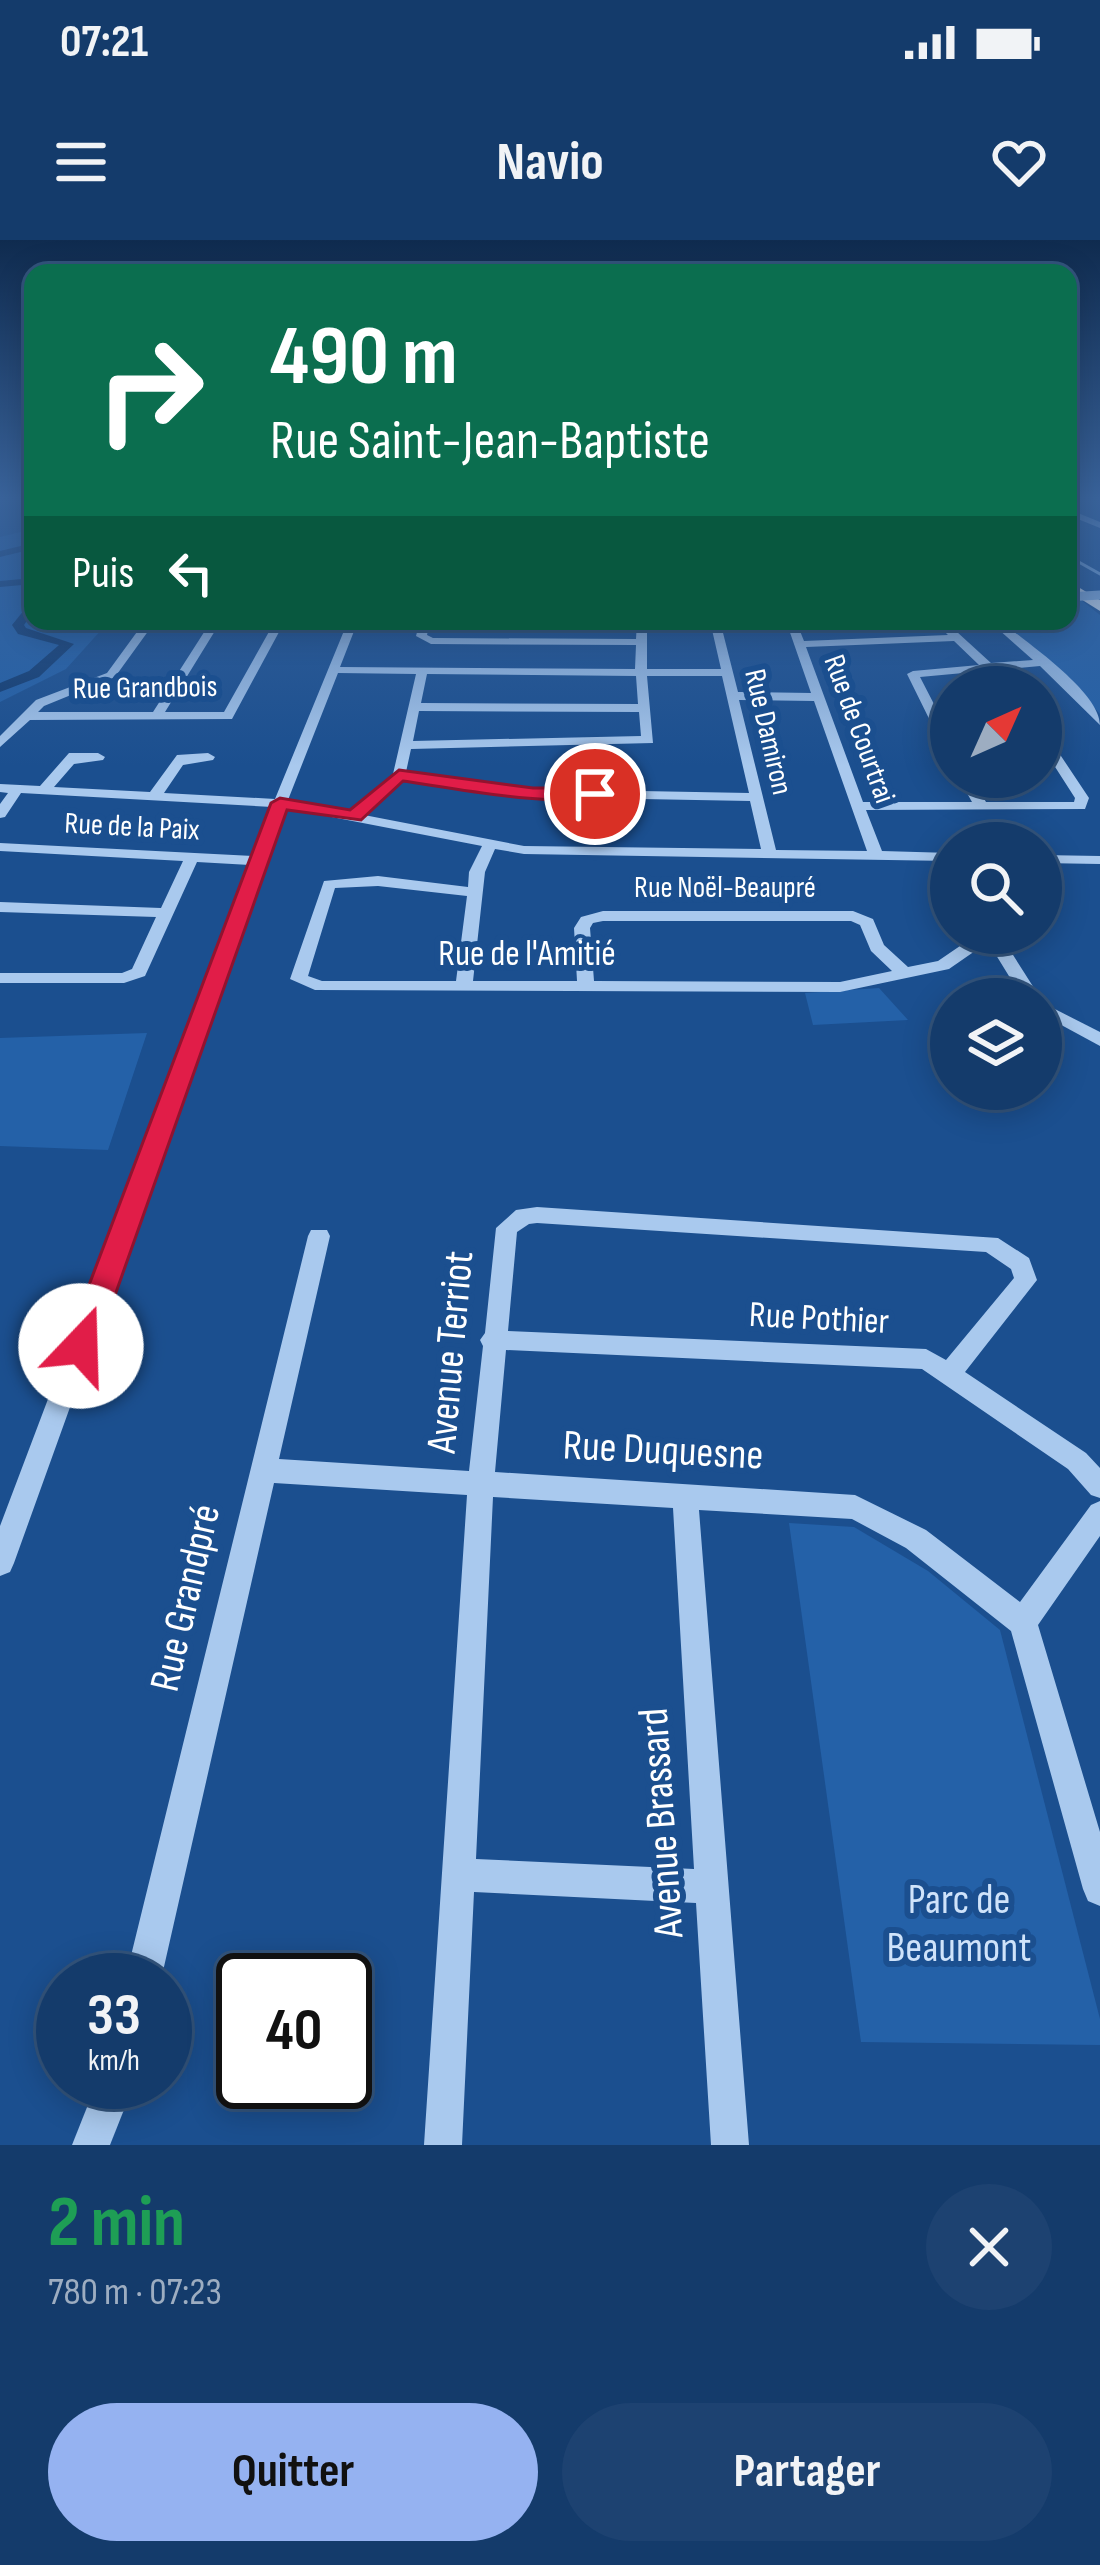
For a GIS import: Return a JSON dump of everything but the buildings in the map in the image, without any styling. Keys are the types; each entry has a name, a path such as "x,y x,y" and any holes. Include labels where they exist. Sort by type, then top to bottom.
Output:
{"street":[{"path":"0,743 40,703 112,674 146,630"},
{"path":"156,717 210,630"},
{"name":"Rue Grandbois","path":"25,716 232,714 275,630"},
{"path":"0,1563 280,803 349,630"},
{"path":"423,630 421,636 431,640 642,642"},
{"path":"404,745 649,740 641,673 642,630"},
{"name":"Rue Damiron","path":"717,630 770,854"},
{"name":"Rue de Courtrai","path":"795,630 876,856"},
{"path":"949,630 989,666"},
{"path":"1005,630 1045,662 1100,721"},
{"path":"800,644 958,638"},
{"path":"1001,666 1045,662"},
{"path":"332,670 727,673"},
{"path":"354,816 399,775 422,670"},
{"path":"930,674 912,676 930,710"},
{"path":"733,697 818,697"},
{"path":"412,707 645,708"},
{"path":"44,790 71,760"},
{"path":"154,795 180,762"},
{"path":"858,806 1083,805 1062,770"},
{"path":"399,775 533,793 755,796"},
{"path":"0,788 280,803 490,845 930,857"},
{"path":"0,814 18,788"},
{"path":"977,798 981,806"},
{"path":"464,987 473,892 480,860 490,845"},
{"name":"Rue de la Paix","path":"0,847 262,861"},
{"path":"0,977 131,976 144,965 192,857"},
{"path":"1062,859 1100,860"},
{"name":"Rue de l'Amitié","path":"473,892 378,881 329,884 298,980 311,986 840,987 943,965 960,954"},
{"path":"0,907 165,913"},
{"name":"Rue Noël-Beaupré","path":"586,988 582,928 587,920 602,916 853,916 867,922 878,947 904,973"},
{"path":"1062,1019 1100,1040"},
{"name":"Avenue Terriot","path":"443,2145 481,1483 502,1238 507,1228 524,1216 990,1244 1021,1264 1026,1280 951,1372"},
{"name":"Rue Grandpré","path":"149,1953 319,1236"},
{"name":"Rue Pothier","path":"492,1340 926,1359 1078,1461 1100,1486"},
{"name":"Rue Duquesne","path":"262,1470 855,1507 916,1539 1023,1622"},
{"name":"Avenue Brassard","path":"685,1494 730,2145"},
{"path":"1100,1514 1023,1622 1100,1889"},
{"path":"461,1874 712,1886"},
{"path":"91,2145 105,2109"}],"green space":[{"path":"0,588 24,588 24,630 101,630 66,669 0,702"},
{"path":"1077,600 1081,600 1100,615 1100,714 1062,673 1062,666 1054,666 1011,630 1077,630"},
{"path":"879,988 908,1020 813,1025 805,993"},
{"path":"147,1033 108,1150 0,1146 0,1038"},
{"name":"Parc de Beaumont","path":"789,1523 854,1527 928,1571 1000,1630 1100,2019 1100,2045 861,2042"}],"waterway":[{"path":"0,688 34,674 68,644 22,631 18,625 24,616"}],"route":[{"path":"81,1346 280,803 354,816 399,775 533,793 595,794"}]}
